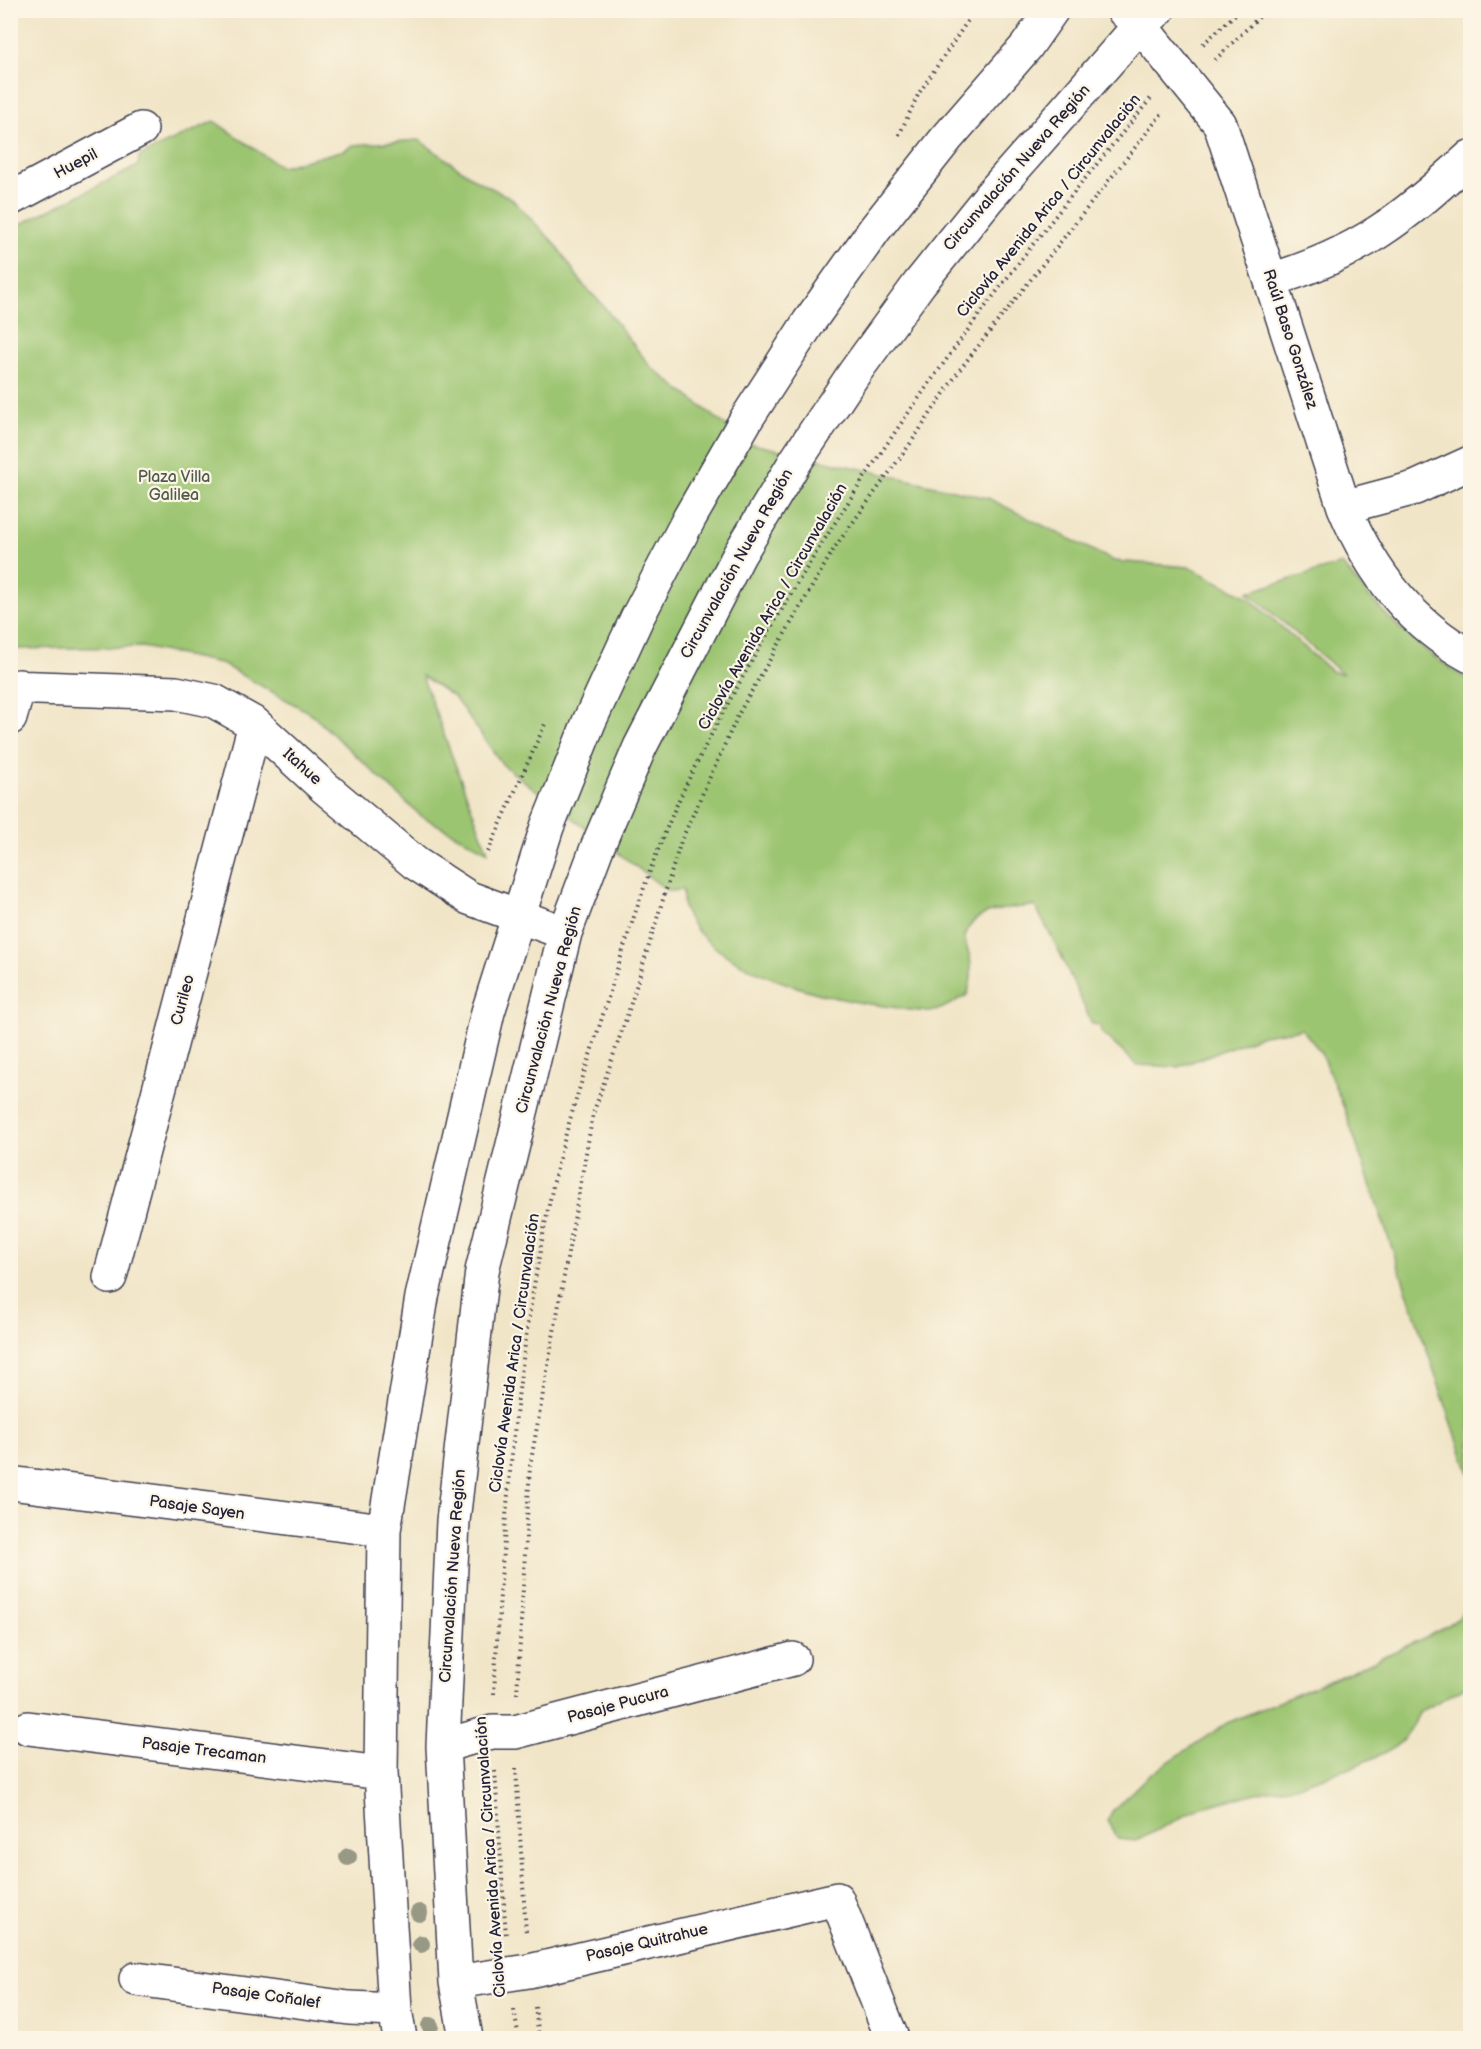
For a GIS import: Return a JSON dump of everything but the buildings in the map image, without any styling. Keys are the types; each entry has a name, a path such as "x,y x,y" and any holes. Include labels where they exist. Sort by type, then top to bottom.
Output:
{"street":[{"path":"398,2024 381,1773 384,1530 422,1297 488,1012 517,918 547,827 613,670 690,517 747,418 809,322 875,229 946,139 1026,47 1052,10"},
{"name":"Raúl Baso González","path":"1140,15 1182,78 1220,124 1344,507 1359,542 1378,574 1402,603 1430,630 1470,656"},
{"name":"Circunvalación Nueva Región","path":"466,2038 456,1982 443,1746 453,1521 482,1271 565,933 597,848 640,747 734,564 795,462 855,372 919,284 1140,15"},
{"name":"Huepil","path":"10,199 141,129"},
{"path":"1271,280 1335,257 1383,231 1420,204 1470,157"},
{"path":"1344,507 1415,488 1470,463"},
{"path":"10,718 15,686"},
{"name":"Itahue","path":"15,686 176,693 214,701 255,724 324,787 416,863 470,898 517,918 565,933"},
{"name":"Curileo","path":"111,1277 255,724"},
{"name":"Pasaje Sayen","path":"10,1483 384,1530"},
{"name":"Pasaje Pucura","path":"443,1746 793,1659"},
{"name":"Pasaje Trecaman","path":"28,1728 381,1773"},
{"name":"Pasaje Quitrahue","path":"456,1982 519,1972 837,1899 892,2038"},
{"name":"Pasaje Coñalef","path":"136,1978 349,2008 398,2024"}],"path":[{"name":"Ciclovía Avenida Arica / Circunvalación","path":"519,2038 519,1972 503,1732 504,1520 530,1312 550,1198 575,1097 622,949 670,821 741,679 845,505 975,317 1052,217 1182,78 1240,10"},
{"path":"539,2038 519,1972 519,1843 503,1732 530,1466 593,1114 628,1013 681,841 739,713 835,547 910,444 961,368 1154,120 1182,78 1266,10"}],"green space":[{"name":"Plaza Villa Galilea","path":"214,121 281,167 345,150 353,145 419,140 476,180 511,198 556,245 584,286 601,303 650,366 748,443 988,498 1114,561 1189,567 1248,597 1331,671 1343,674 1248,592 1342,564 1371,599 1416,643 1470,681 1470,1476 1344,1108 1320,1051 1302,1029 1263,1035 1178,1067 1137,1065 1102,1033 1099,1025 1092,1024 1060,953 1035,906 1003,909 974,921 968,929 965,940 971,970 967,995 938,1010 919,1011 868,1004 808,990 776,980 720,951 699,933 685,912 683,890 668,891 503,765 454,697 422,676 488,852 421,816 310,713 220,663 142,647 11,649 11,229 138,166 139,156"},
{"path":"1470,1596 1470,1684 1420,1712 1404,1740 1386,1752 1350,1768 1300,1785 1264,1791 1199,1808 1136,1841 1118,1839 1107,1821 1113,1810 1149,1775 1227,1723 1341,1676 1439,1631 1459,1618"}]}
